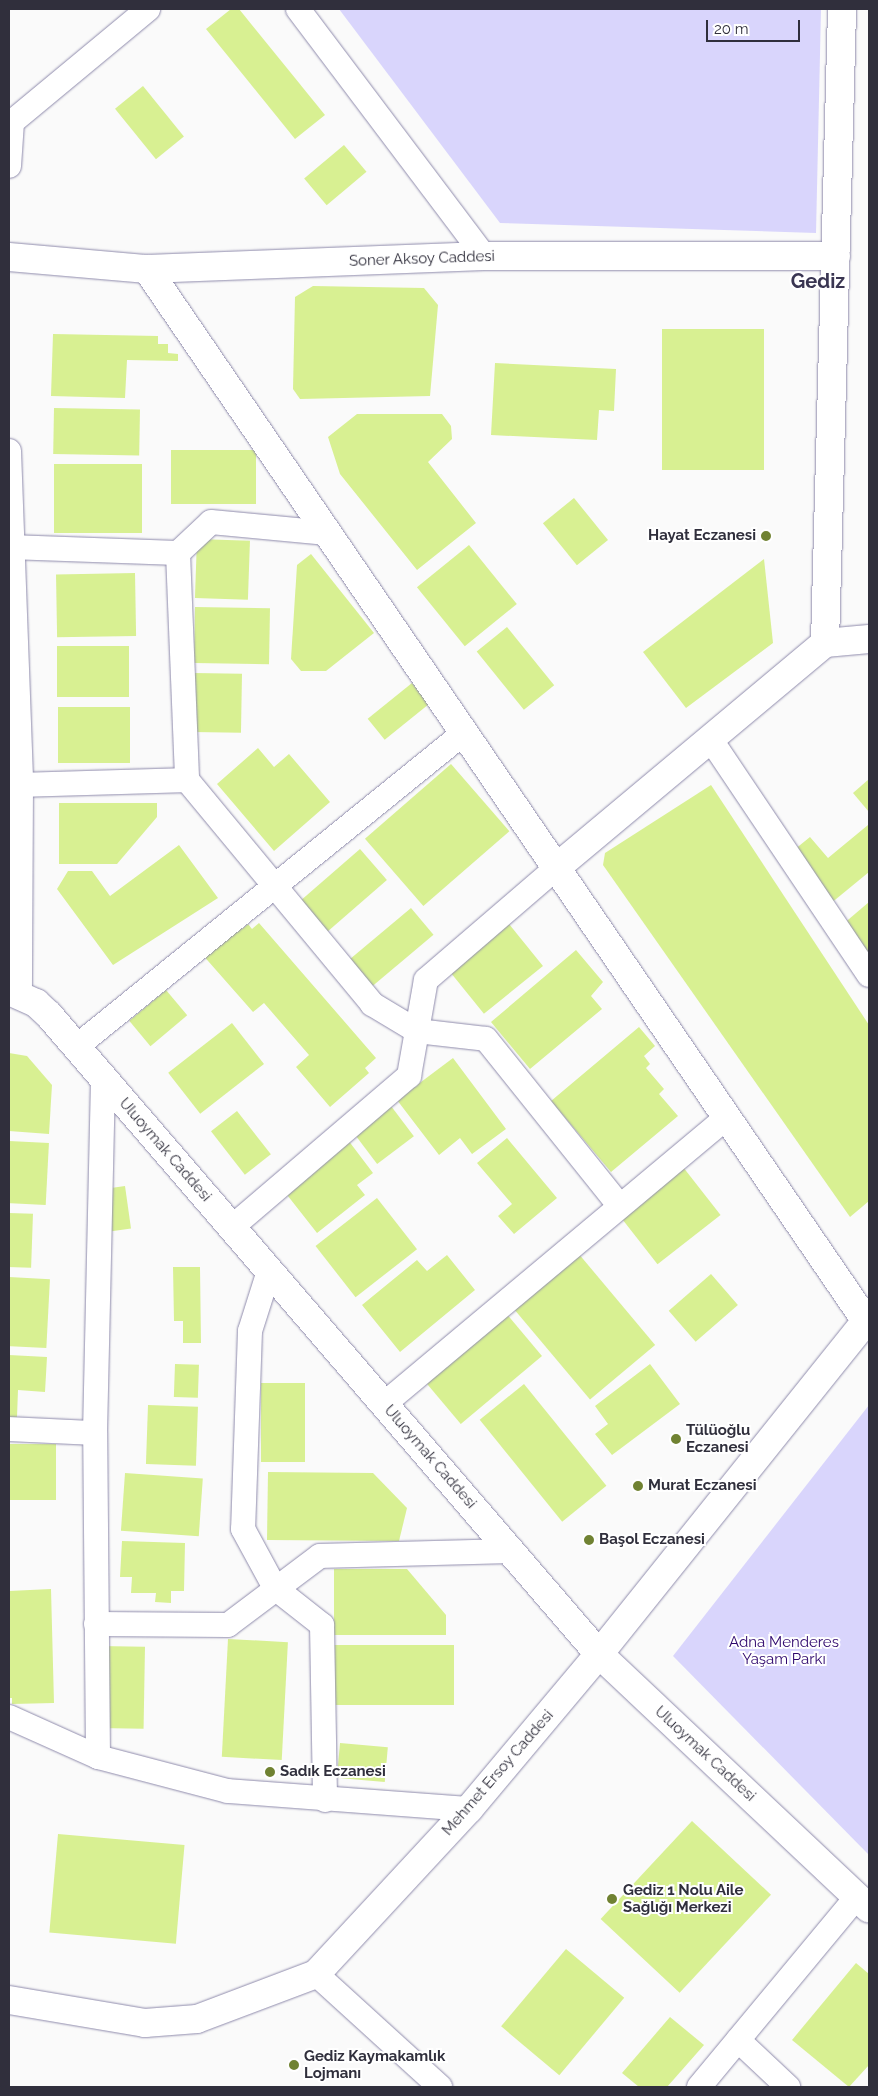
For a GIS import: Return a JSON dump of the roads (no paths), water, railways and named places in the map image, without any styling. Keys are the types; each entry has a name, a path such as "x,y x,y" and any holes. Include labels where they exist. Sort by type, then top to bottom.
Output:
{"street":[{"path":"9,166 10,122 148,9"},
{"path":"298,9 484,256"},
{"path":"825,643 842,9"},
{"name":"Soner Aksoy Caddesi","path":"9,257 146,269 484,256 836,256"},
{"path":"146,269 727,1117 868,1319"},
{"path":"9,451 10,547 21,784 14,993"},
{"path":"10,547 178,553 211,522 327,533"},
{"path":"178,553 187,780 372,1004 417,1031 486,1039 620,1206"},
{"path":"232,1228 409,1076 426,980 556,868 825,643 869,639"},
{"path":"76,1047 464,733"},
{"path":"711,740 869,975"},
{"path":"21,784 187,780"},
{"name":"Uluoymak Caddesi","path":"14,993 49,1015 599,1654 863,1903"},
{"path":"98,1757 95,1433 103,1078"},
{"path":"384,1404 727,1117"},
{"path":"269,1271 250,1331 242,1529 275,1588 322,1625 325,1800"},
{"name":"Mehmet Ersoy Caddesi","path":"9,2000 145,2023 197,2019 316,1974 469,1809 599,1654 868,1319"},
{"path":"9,1429 95,1433"},
{"path":"96,1624 228,1626 275,1588 320,1556 510,1551"},
{"path":"9,1717 98,1757 228,1791 325,1800 469,1809"},
{"path":"699,2087 738,2040 863,1903"},
{"path":"316,1974 440,2087"},
{"path":"738,2040 788,2087"}],"place":[{"name":"Hayat Eczanesi","path":"766,536"},
{"name":"Tülüoğlu Eczanesi","path":"676,1439"},
{"name":"Murat Eczanesi","path":"638,1486"},
{"name":"Başol Eczanesi","path":"589,1540"},
{"name":"Sadık Eczanesi","path":"270,1772"},
{"name":"Gediz 1 Nolu Aile Sağlığı Merkezi","path":"612,1899"},
{"name":"Gediz Kaymakamlık Lojmanı","path":"294,2065"}],"district":[{"name":"Gediz","path":"818,281"}],"park label":[{"name":"Adna Menderes Yaşam Parkı","path":"784,1650"}]}
